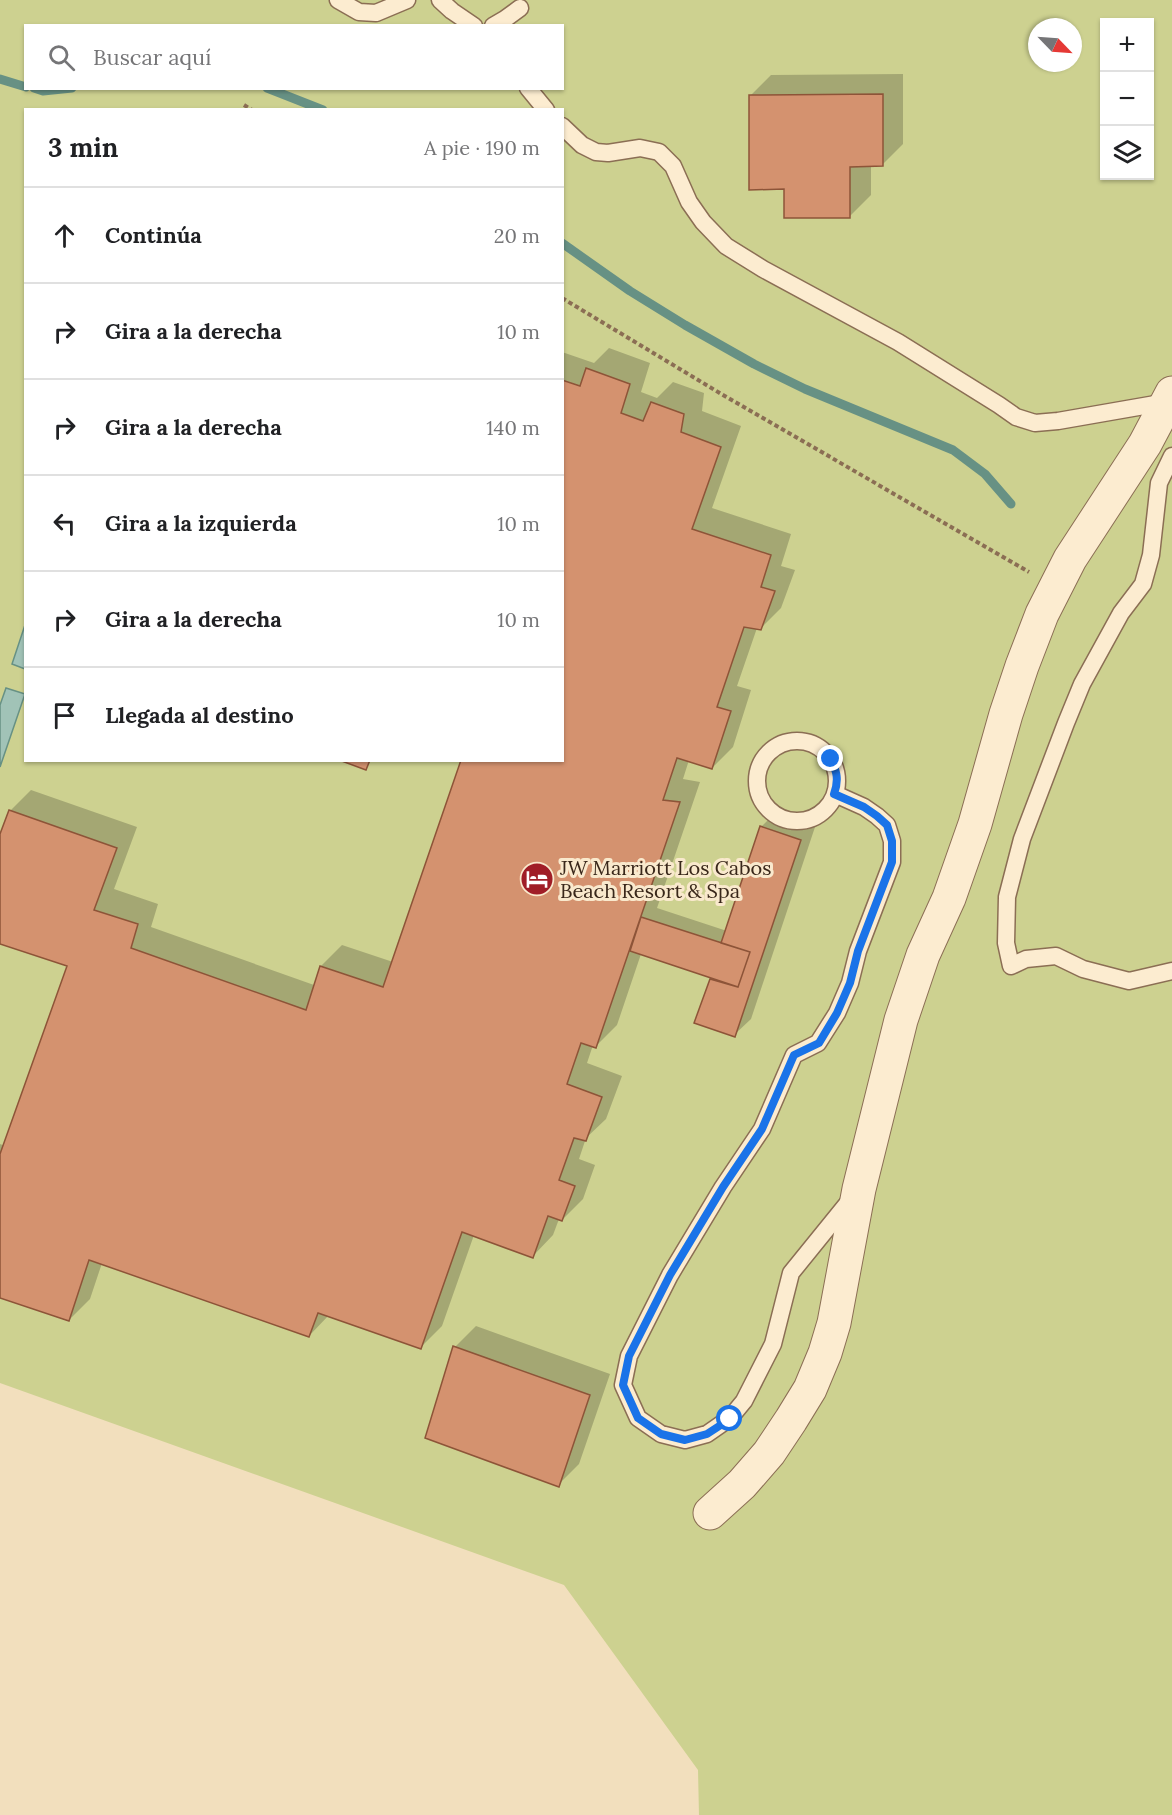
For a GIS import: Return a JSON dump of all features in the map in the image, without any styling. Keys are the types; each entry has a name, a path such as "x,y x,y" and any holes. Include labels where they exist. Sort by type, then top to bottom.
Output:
{"street":[{"path":"710,1512 742,1484 769,1453 810,1389 825,1353 834,1323 858,1189 901,1020 923,956 949,898 975,824 1022,666 1042,615 1070,559 1145,444 1170,398"}],"lane":[{"path":"338,0 359,12 376,13 407,0"},
{"path":"440,0 471,24"},
{"path":"496,24 505,20 520,4"},
{"path":"517,24 520,4"},
{"path":"530,90 544,108"},
{"path":"564,128 582,145 596,152 608,153 640,147 659,152 673,166 689,202 703,222 726,246 763,269 898,342 1016,417 1035,423 1058,422 1170,398"},
{"path":"1172,456 1159,483 1151,555 1143,584 1121,613 1083,684 1022,839 1007,897 1006,943 1011,966 1026,959 1056,957 1083,969 1129,981 1172,971"},
{"path":"810,742 822,749 831,759 837,771 838,784 834,794 827,808 817,817 791,822 778,817 767,809 760,798 757,785 758,772 763,759 784,743 810,742"},
{"path":"834,794 864,807 887,825 892,841 892,862 858,951 850,983 837,1013 819,1043 794,1055 762,1129 723,1187 670,1275 629,1356 623,1385 638,1418 661,1434 685,1440 707,1434 730,1419 744,1401 772,1344 792,1273 858,1189"}],"path":[{"path":"244,105 249,108"},
{"path":"564,299 723,395 1056,588"}],"green space":[{"path":"0,0 1172,0 1172,1815 699,1815 698,1770 564,1585 0,1383"}],"water":[{"path":"24,628 24,668 12,664"},
{"path":"6,688 24,694 0,767 0,705"}],"building":[{"path":"883,94 883,166 850,167 850,218 784,218 784,189 749,190 749,95"},
{"name":"JW Marriott Los Cabos Beach Resort & Spa","path":"586,368 630,384 621,413 643,421 651,402 684,414 681,432 721,447 692,529 771,555 761,587 775,591 761,630 744,627 717,707 731,711 712,769 677,758 663,800 680,802 596,1048 581,1043 567,1084 602,1097 586,1141 574,1138 559,1180 575,1186 562,1221 548,1216 533,1258 462,1232 421,1349 318,1313 309,1337 89,1260 69,1321 0,1298 0,1154 67,966 0,944 0,834 9,810 117,848 94,910 138,924 131,948 306,1010 320,966 383,987 460,762 564,762 564,381 580,386"},
{"path":"344,762 369,762 366,770"},
{"path":"760,826 801,840 735,1037 694,1023 710,979 738,987 750,952 721,943"},
{"path":"641,917 750,952 738,987 630,951"},
{"path":"453,1346 590,1395 559,1487 425,1438"}],"waterway":[{"path":"0,79 24,86"},
{"path":"40,90 53,90"},
{"path":"272,90 318,108"},
{"path":"564,244 630,291 754,364 805,389 953,450 985,474 1011,504"}],"place":[{"name":"JW Marriott Los Cabos Beach Resort & Spa","path":"537,879"}],"route":[{"path":"730,1419 707,1434 685,1440 661,1434 638,1418 623,1385 629,1356 670,1275 723,1187 762,1129 794,1055 819,1043 837,1013 850,983 858,951 892,862 892,841 887,825 864,807 834,794 838,784 837,771 831,759"}]}
